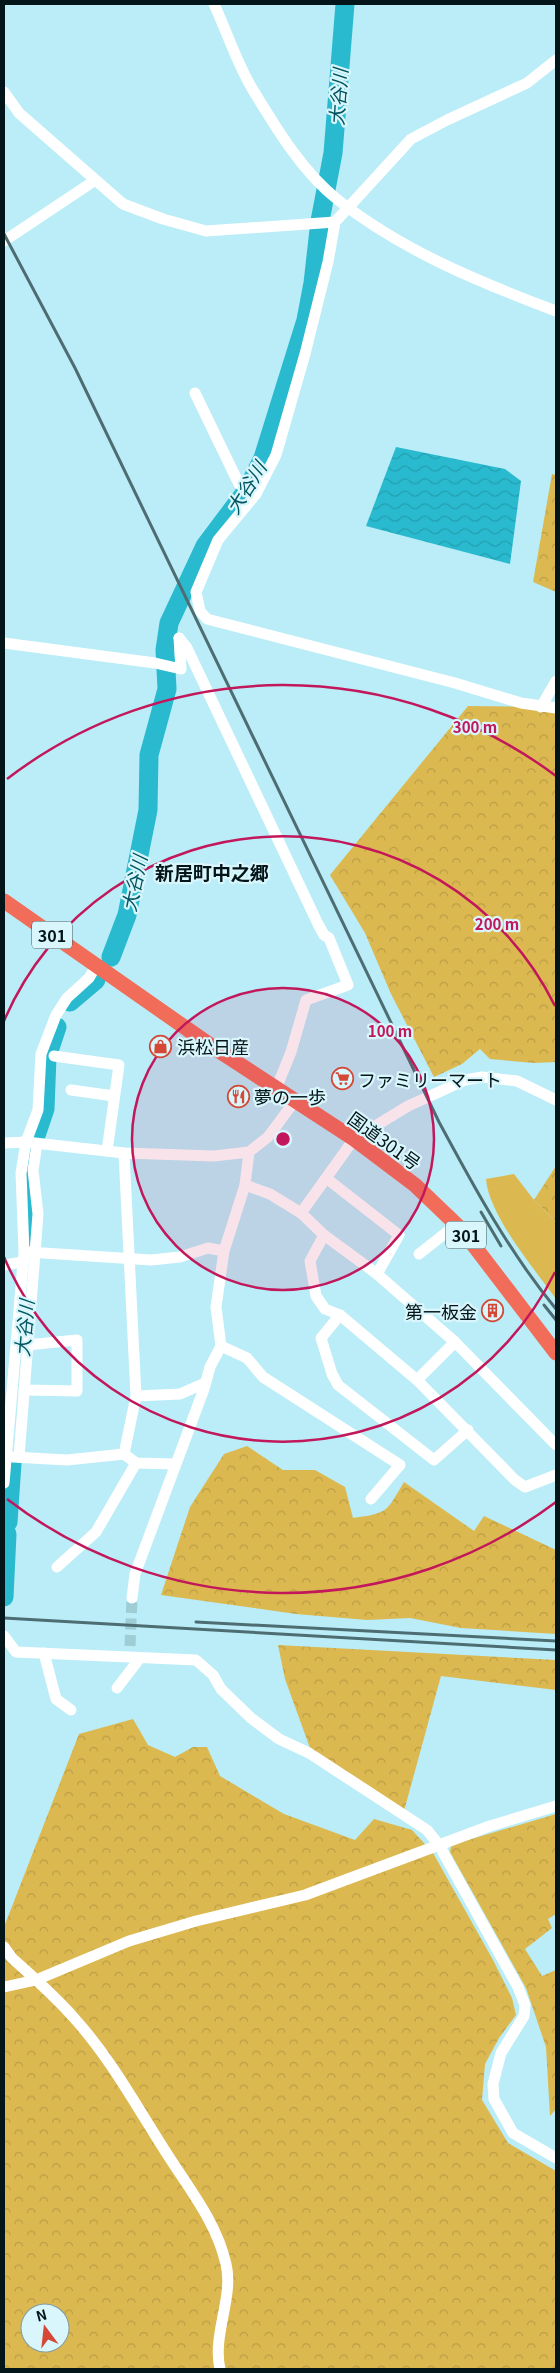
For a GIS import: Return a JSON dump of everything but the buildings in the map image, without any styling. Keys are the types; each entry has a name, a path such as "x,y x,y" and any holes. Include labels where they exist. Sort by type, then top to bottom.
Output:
{"highway":[{"name":"国道301号","path":"4,901 294,1102 354,1139 415,1185 457,1224 556,1353"}],"street":[{"path":"214,4 252,88 281,134 317,179 347,206 372,226 402,244 467,276 556,311"},
{"path":"556,60 527,83 447,120 412,139 347,206 335,222 328,262 292,402 276,455 256,494 218,540 196,592 200,611 207,619 541,707 556,708"},
{"path":"4,92 19,113 94,181 123,204 163,219 206,231 335,222"},
{"path":"4,240 94,181"},
{"path":"195,394 239,484 256,494"},
{"path":"4,643 155,663 181,669 180,638 187,648 318,924 324,935 329,938 348,985 306,1000 291,1052 276,1089"},
{"path":"541,707 556,681"},
{"path":"4,1483 4,1456 27,1255 38,1214 32,1143 38,1110 41,1054 56,1015 67,998 89,978 102,970"},
{"path":"54,1056 119,1064 107,1152"},
{"path":"301,1213 354,1139 408,1106 465,1080 482,1077 517,1081 556,1100"},
{"path":"72,1090 114,1096"},
{"path":"4,1143 32,1143 124,1153 214,1156 249,1152 268,1137 294,1102"},
{"path":"132,1598 135,1574 210,1367 221,1346 216,1307 224,1251 245,1185 249,1152"},
{"path":"124,1153 136,1396 124,1454"},
{"path":"326,1178 399,1235 377,1274"},
{"path":"245,1185 270,1194 301,1213 324,1235 377,1274 455,1342 556,1445"},
{"path":"419,1254 457,1224"},
{"path":"324,1235 310,1261 316,1296 325,1309 340,1316 417,1380 515,1480 525,1487 556,1475"},
{"path":"4,1265 27,1255 128,1260 180,1257 208,1248 224,1251"},
{"path":"19,1457 27,1345 27,1255"},
{"path":"340,1316 321,1338 332,1374 344,1390 434,1460 468,1430"},
{"path":"24,1390 77,1391 77,1340 27,1345"},
{"path":"417,1380 455,1342"},
{"path":"221,1346 247,1358 263,1377 400,1465 371,1499"},
{"path":"136,1396 180,1394 205,1383"},
{"path":"4,1456 67,1460 124,1454 136,1463 174,1464"},
{"path":"57,1567 96,1532 136,1463"},
{"path":"4,1636 16,1652 133,1654 196,1660 212,1675 221,1689 265,1728 279,1738 309,1753 427,1830 439,1845 518,1987 525,2005 524,2016 501,2053 496,2068 492,2084 494,2099 513,2133 556,2158"},
{"path":"44,1653 56,1699 71,1710"},
{"path":"117,1688 133,1654"},
{"path":"4,1987 36,1980 129,1942 196,1921 304,1895 490,1826 556,1806"},
{"path":"4,1947 76,2019 101,2052 204,2211 219,2240 227,2266 226,2289 219,2332 220,2369"}],"green space":[{"path":"552,474 556,475 556,592 533,582"},
{"path":"468,706 556,707 556,1062 534,1063 490,1059 480,1049 462,1064 434,1077 391,994 365,933 330,875"},
{"path":"556,1166 556,1222 534,1200"},
{"path":"514,1174 534,1200 556,1222 556,1299 514,1241 495,1209 489,1194 486,1179"},
{"path":"247,1446 283,1470 315,1470 345,1487 353,1518 374,1514 385,1509 404,1482 474,1531 484,1516 556,1550 556,1634 461,1628 410,1618 367,1620 296,1614 161,1595 190,1507 224,1454"},
{"path":"278,1645 556,1660 556,1690 441,1676 404,1811 310,1748 285,1679"},
{"path":"133,1719 148,1745 175,1757 193,1747 207,1747 220,1776 284,1814 355,1840 374,1819 412,1830 433,1853 512,1998 516,2015 499,2038 485,2064 482,2100 508,2143 556,2171 556,2369 4,2369 4,1927 79,1734"},
{"path":"556,1814 556,1914 548,1919 552,1928 525,1949 542,1976 556,1970 556,2109 550,2116 546,2047 526,1988 450,1852 451,1845"}],"water":[{"path":"396,447 505,469 521,481 510,564 366,526"}],"waterway":[{"name":"大谷川","path":"111,957 127,915 148,810 149,755 167,689 165,650 169,623 205,546 247,490 263,458 306,320 313,283 320,221 333,153 345,4"},
{"name":"大谷川","path":"70,1002 96,980"},
{"name":"大谷川","path":"30,1247 31,1214 28,1159 45,1109 47,1057 57,1027"},
{"name":"大谷川","path":"8,1522 12,1463"},
{"name":"大谷川","path":"4,1597 7,1534"}],"tunnel":[{"path":"130,1646 132,1598"}],"railway":[{"path":"4,234 75,368 439,1122 479,1195 508,1242 556,1309"},
{"path":"481,1212 501,1246"},
{"path":"544,1305 556,1320"},
{"path":"4,1618 556,1650"},
{"path":"196,1622 556,1641"}],"place":[{"name":"浜松日産","path":"161,1046"},
{"name":"ファミリーマート","path":"342,1079"},
{"name":"夢の一歩","path":"238,1096"},
{"name":"第一板金","path":"493,1311"}],"district":[{"name":"新居町中之郷","path":"212,871"}]}
